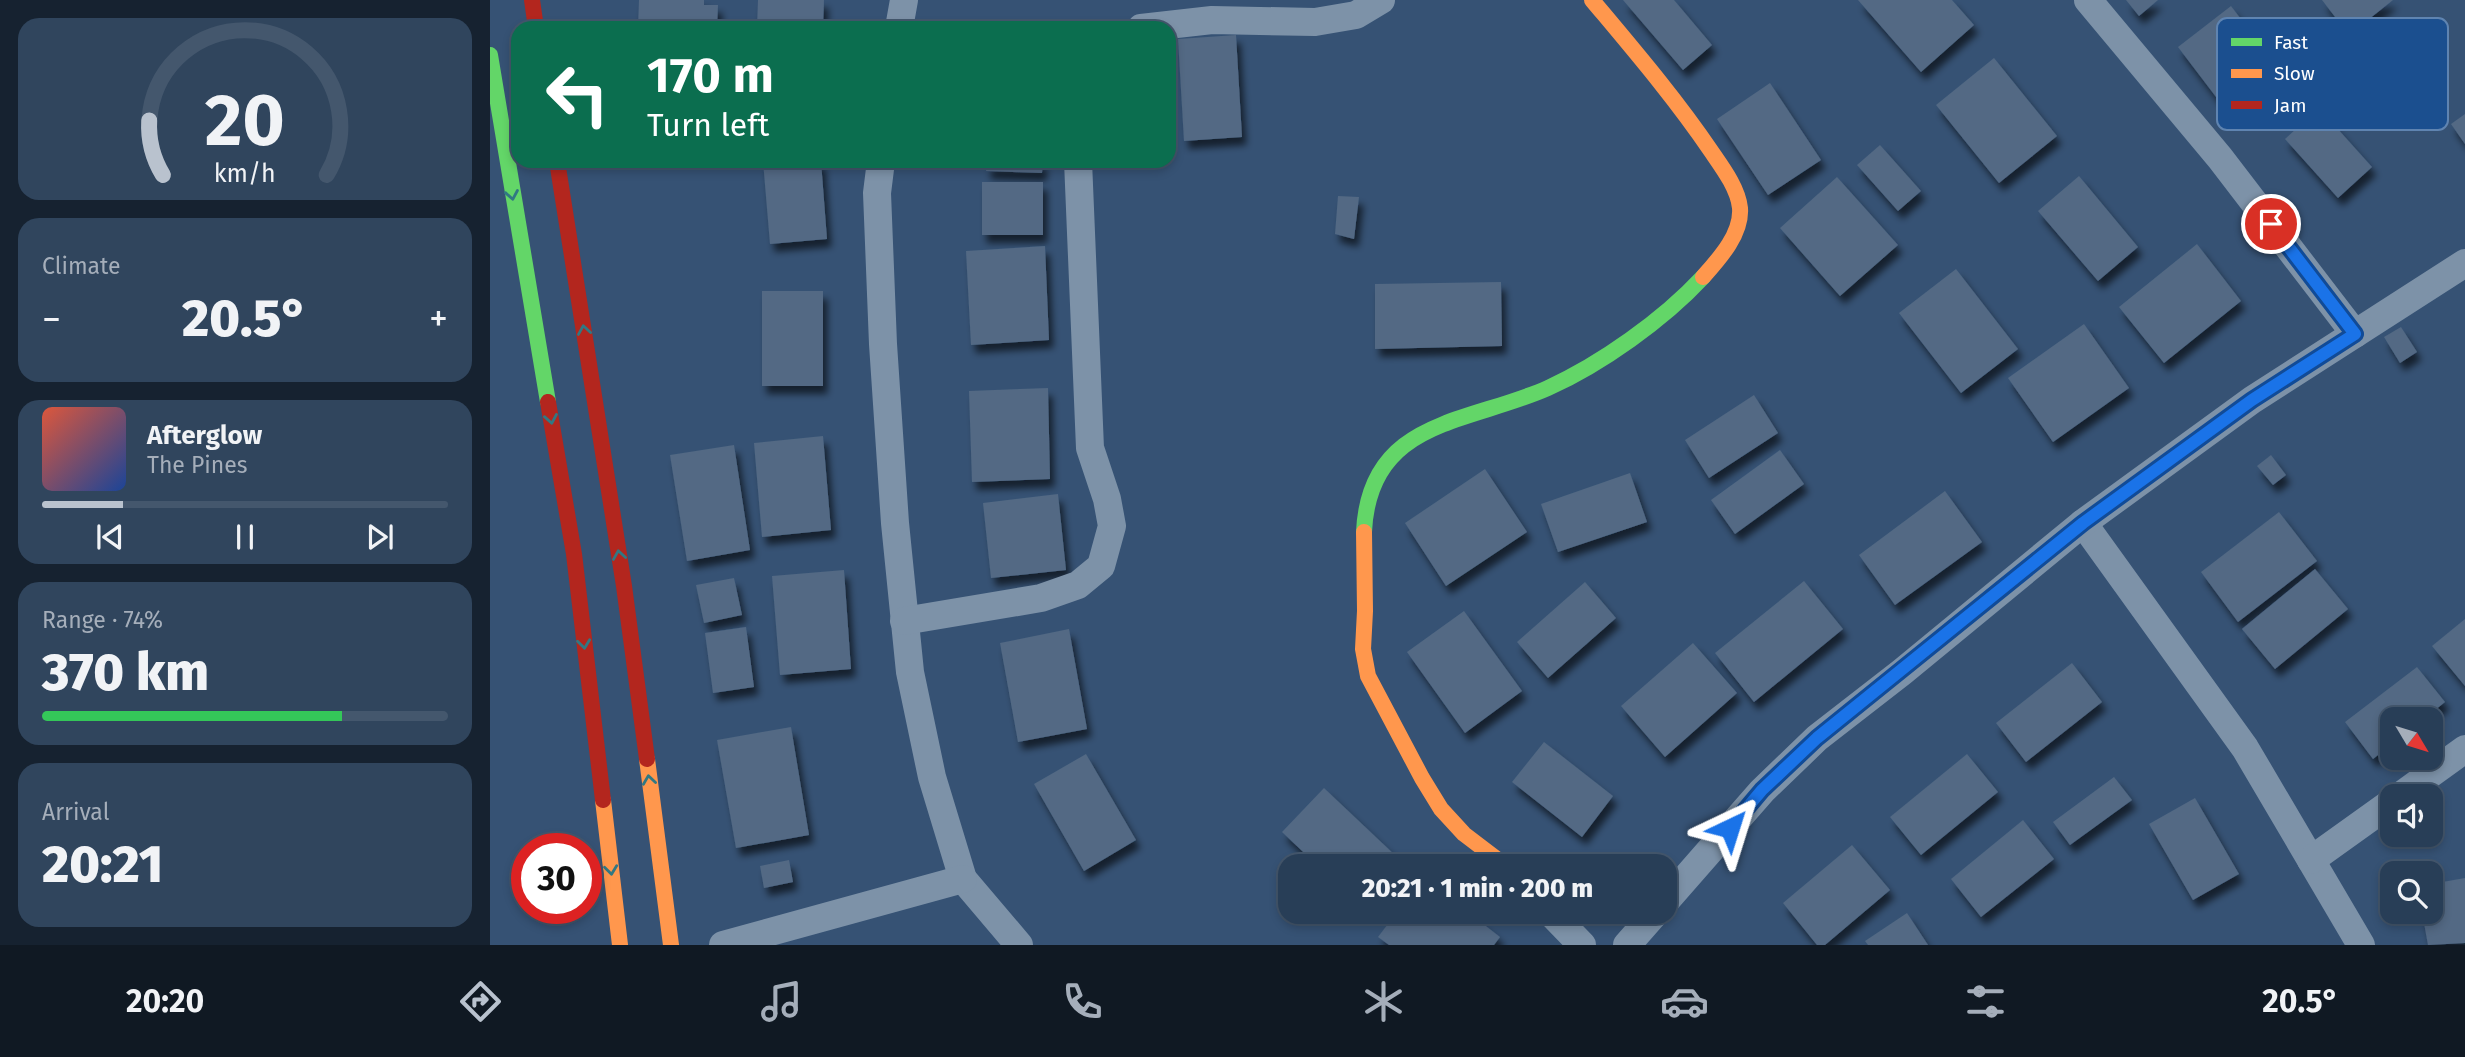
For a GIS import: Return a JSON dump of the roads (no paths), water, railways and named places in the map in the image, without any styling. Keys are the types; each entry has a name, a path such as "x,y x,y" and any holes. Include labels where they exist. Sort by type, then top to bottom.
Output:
{"main road":[{"path":"531,0 535,21"},
{"path":"1490,854 1463,834 1441,809 1378,694 1364,662 1363,545 1374,480 1389,458 1413,437 1549,388 1618,346 1688,295 1714,267 1740,225 1740,205 1727,176 1675,103 1592,0"},
{"path":"490,55 574,554 620,945"},
{"path":"558,168 624,586 671,945"}],"street":[{"path":"900,21 904,0"},
{"path":"1176,24 1212,20 1315,22 1356,16 1381,0"},
{"path":"2088,0 2220,158 2355,334"},
{"path":"880,168 877,193 883,344 910,672 932,776 962,879 1019,945"},
{"path":"905,621 1041,598 1078,585 1101,566 1112,526 1107,499 1090,447 1078,168"},
{"path":"1677,888 1762,790 1817,738 2083,523 2252,400 2465,263"},
{"path":"2083,523 2245,748 2361,945"},
{"path":"2417,784 2465,749"},
{"path":"2311,860 2380,811"},
{"path":"723,945 962,879"},
{"path":"1562,924 1582,945"},
{"path":"1627,945 1645,924"}]}
